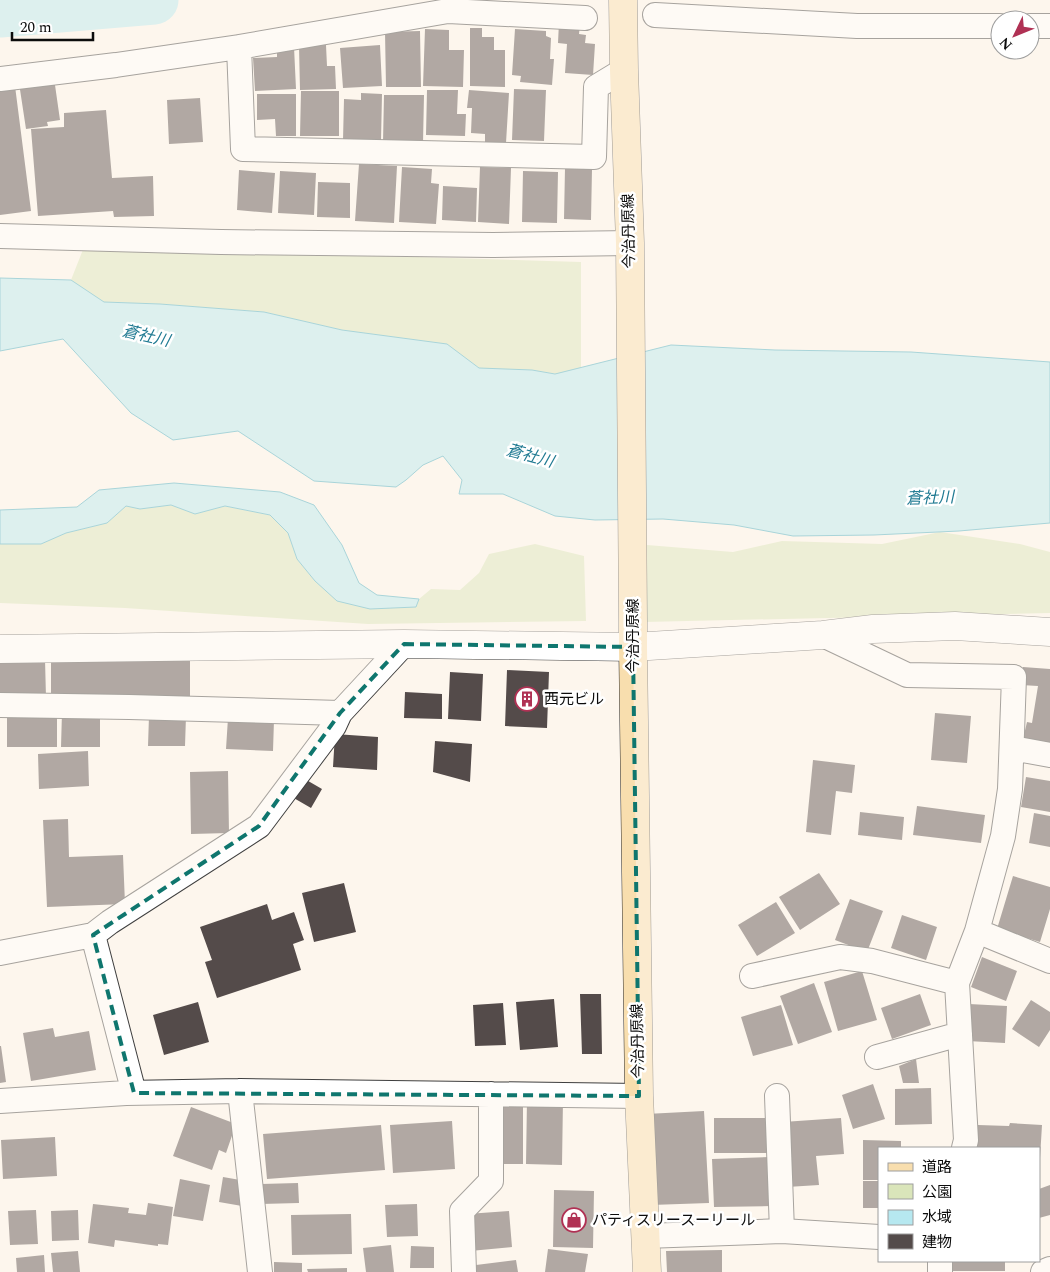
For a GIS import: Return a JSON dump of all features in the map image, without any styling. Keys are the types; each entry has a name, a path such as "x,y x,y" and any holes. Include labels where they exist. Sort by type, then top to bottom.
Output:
{"main road":[{"name":"今治丹原線","path":"623,0 630,243 639,1096 647,1272"}],"street":[{"path":"0,79 239,48 452,6 585,18"},
{"path":"655,15 857,26 990,26"},
{"path":"239,48 243,149 594,157 596,87 624,70"},
{"path":"0,236 221,242 493,245 630,243"},
{"path":"0,649 404,644 633,634 823,635 873,629 955,626 1050,632"},
{"path":"823,635 907,675 1014,677 1010,789 1003,836 977,931 957,983 966,1140 964,1147"},
{"path":"0,953 93,935 110,922 259,826 334,726 340,713 404,644"},
{"path":"0,705 340,713"},
{"path":"1012,748 1050,755"},
{"path":"977,931 1050,961"},
{"path":"93,935 134,1093"},
{"path":"752,976 840,958 872,961 957,983"},
{"path":"877,1057 960,1034"},
{"path":"0,1101 134,1093 240,1091 639,1096"},
{"path":"240,1091 260,1272"},
{"path":"464,1272 462,1211 490,1182 490,1094"},
{"path":"777,1096 782,1231"},
{"path":"644,1236 782,1231 878,1237"},
{"path":"1043,1272 1050,1269"}],"highlighted area":[{"path":"404,644 633,647 639,1096 134,1093 93,935 259,826 340,713"}],"green space":[{"path":"84,247 581,262 581,367 574,377 532,370 494,379 447,344 342,330 264,312 104,302 71,280"},
{"path":"171,505 195,514 225,506 270,515 288,533 297,559 315,581 416,607 419,599 431,589 460,590 479,573 489,554 535,544 584,556 586,621 368,624 125,608 0,603 0,544 41,544 66,533 107,523 126,506 140,509"},
{"path":"940,532 1020,544 1050,552 1050,613 644,622 647,545 733,552 782,541 882,544"}],"water":[{"name":"蒼社川","path":"0,278 71,280 104,302 264,312 342,330 447,344 479,368 532,370 555,374 671,345 775,350 911,352 1050,362 1050,523 959,531 793,536 734,525 663,519 595,520 555,516 503,494 459,494 462,480 443,456 423,465 396,487 314,481 238,431 173,440 131,413 63,339 0,351"},
{"path":"174,483 280,492 314,505 342,545 359,583 377,595 419,599 416,607 370,609 337,601 315,581 297,559 288,533 270,515 225,506 195,514 171,505 140,509 126,506 107,523 66,533 41,544 0,544 0,510 77,507 99,490"}],"building":[{"path":"559,22 580,24 579,34 586,35 585,43 595,44 593,75 565,73 567,44 558,43"},
{"path":"470,28 482,28 482,37 494,37 494,50 505,50 505,87 470,86"},
{"path":"425,29 449,30 449,50 464,50 463,87 423,86"},
{"path":"515,29 546,31 546,36 551,38 550,59 554,59 552,85 520,82 521,76 512,75"},
{"path":"420,31 421,87 386,87 385,32"},
{"path":"326,45 327,66 335,66 336,89 300,90 299,46"},
{"path":"380,45 382,86 343,88 340,48"},
{"path":"294,47 296,89 255,91 253,58 277,57 277,48"},
{"path":"54,78 60,120 47,122 48,126 26,129 19,83"},
{"path":"15,86 31,211 0,215 0,88"},
{"path":"514,89 546,90 544,141 512,140"},
{"path":"427,90 458,90 457,114 466,114 465,136 426,135"},
{"path":"469,90 509,93 506,143 485,142 485,134 471,133 472,108 467,108"},
{"path":"301,91 339,91 339,136 300,136"},
{"path":"361,93 382,94 381,141 343,140 344,99 361,100"},
{"path":"257,94 296,94 296,136 276,136 275,119 257,120"},
{"path":"384,95 424,95 423,143 383,142"},
{"path":"200,98 203,142 169,144 167,100"},
{"path":"106,110 112,178 153,176 154,216 114,217 113,211 38,216 31,129 64,127 64,113"},
{"path":"359,164 397,166 394,223 355,221"},
{"path":"402,167 432,169 431,183 439,184 436,224 399,222"},
{"path":"480,167 511,168 509,224 478,222"},
{"path":"565,168 592,169 591,220 564,219"},
{"path":"239,170 275,173 272,213 237,210"},
{"path":"280,171 316,173 314,215 278,213"},
{"path":"523,171 558,172 557,223 522,222"},
{"path":"318,182 350,183 350,218 317,217"},
{"path":"443,186 477,188 476,222 442,220"},
{"path":"45,659 46,698 0,699 0,660"},
{"path":"51,660 190,660 190,699 51,699"},
{"path":"1023,667 1050,669 1050,745 1023,739 1027,722 1032,723 1038,686 1021,685"},
{"name":"西元ビル","path":"507,670 549,672 547,728 505,726"},
{"path":"450,672 483,674 481,721 448,719"},
{"path":"405,692 442,694 442,719 404,718"},
{"path":"7,712 57,712 57,747 7,747"},
{"path":"62,712 100,713 100,747 61,747"},
{"path":"935,713 971,716 967,763 931,760"},
{"path":"149,716 186,716 185,746 148,746"},
{"path":"228,718 274,720 273,751 226,749"},
{"path":"335,734 378,737 377,770 333,767"},
{"path":"435,741 472,744 470,782 433,772"},
{"path":"88,751 89,786 39,789 38,754"},
{"path":"813,760 855,765 852,793 836,791 831,835 806,832"},
{"path":"228,771 229,833 191,834 190,772"},
{"path":"1026,777 1050,781 1050,812 1021,807"},
{"path":"303,778 322,789 311,808 292,797"},
{"path":"917,806 985,815 981,843 913,835"},
{"path":"860,812 904,817 902,840 858,835"},
{"path":"1034,813 1050,816 1050,847 1029,843"},
{"path":"68,819 69,857 123,855 125,904 47,907 43,820"},
{"path":"819,873 840,904 800,930 779,897"},
{"path":"1013,876 1050,887 1050,909 1040,942 997,929"},
{"path":"344,883 356,932 314,942 302,893"},
{"path":"850,899 883,911 867,952 835,940"},
{"path":"776,902 795,933 757,956 738,925"},
{"path":"267,904 272,920 294,912 304,940 293,944 301,970 217,998 205,962 212,960 200,927"},
{"path":"902,915 937,927 926,960 891,948"},
{"path":"982,957 1017,971 1006,1001 971,987"},
{"path":"862,971 877,1020 838,1031 824,982"},
{"path":"814,983 832,1032 798,1044 780,996"},
{"path":"580,994 601,994 602,1054 582,1054"},
{"path":"920,994 931,1025 892,1039 881,1008"},
{"path":"554,999 558,1047 520,1050 516,1002"},
{"path":"1031,1000 1050,1012 1050,1030 1039,1047 1012,1029"},
{"path":"198,1002 209,1042 164,1055 153,1015"},
{"path":"503,1003 506,1045 475,1046 473,1005"},
{"path":"969,1004 1007,1006 1005,1043 967,1041"},
{"path":"781,1005 793,1045 753,1056 741,1017"},
{"path":"53,1028 55,1037 89,1031 96,1070 31,1081 23,1033"},
{"path":"0,1046 6,1082 0,1083"},
{"path":"916,1059 919,1083 903,1083 899,1066"},
{"path":"873,1084 885,1119 853,1129 842,1095"},
{"path":"931,1088 932,1124 895,1125 895,1089"},
{"path":"523,1098 523,1164 494,1164 494,1099"},
{"path":"527,1099 563,1099 562,1165 526,1164"},
{"path":"191,1107 236,1124 226,1153 219,1150 212,1170 173,1156"},
{"path":"704,1111 709,1203 651,1205 646,1114"},
{"path":"714,1118 769,1118 769,1153 714,1153"},
{"path":"841,1118 844,1154 816,1156 819,1185 787,1187 783,1122"},
{"path":"452,1121 455,1169 393,1173 390,1125"},
{"path":"1010,1123 1042,1125 1040,1158 1040,1147 977,1147 978,1125 1009,1126"},
{"path":"381,1125 385,1170 267,1179 263,1134"},
{"path":"55,1137 57,1176 3,1179 1,1140"},
{"path":"863,1140 901,1141 901,1147 878,1147 878,1180 863,1180"},
{"path":"770,1157 772,1206 714,1207 712,1159"},
{"path":"223,1177 246,1181 242,1206 219,1202"},
{"path":"180,1179 210,1185 203,1221 173,1216"},
{"path":"863,1181 878,1181 878,1208 863,1208"},
{"path":"298,1183 299,1203 261,1204 261,1184"},
{"path":"1050,1185 1050,1215 1040,1218 1040,1189"},
{"path":"554,1190 594,1191 593,1248 553,1247"},
{"path":"148,1203 173,1207 168,1245 158,1244 158,1246 115,1240 114,1247 88,1243 93,1204 129,1208 128,1213 146,1215"},
{"path":"417,1204 418,1236 387,1237 385,1205"},
{"path":"36,1210 38,1244 10,1245 8,1211"},
{"path":"78,1210 79,1240 52,1241 51,1211"},
{"path":"509,1211 512,1247 470,1251 467,1214"},
{"path":"351,1214 352,1254 292,1255 291,1215"},
{"path":"391,1245 394,1272 366,1272 363,1248"},
{"path":"411,1246 434,1247 434,1268 410,1268"},
{"path":"548,1249 588,1254 585,1272 545,1272"},
{"path":"722,1250 722,1272 667,1272 666,1251"},
{"path":"78,1251 80,1272 53,1272 51,1253"},
{"path":"44,1255 45,1272 17,1272 16,1258"},
{"path":"516,1260 518,1272 469,1272 468,1266"},
{"path":"274,1262 302,1263 302,1272 274,1272"},
{"path":"952,1262 1005,1262 1005,1271 953,1271"},
{"path":"347,1268 347,1272 308,1272 307,1269"}],"waterway":[{"path":"0,13 154,0"}],"place":[{"name":"西元ビル","path":"527,699"},
{"name":"パティスリースーリール","path":"574,1220"}]}
